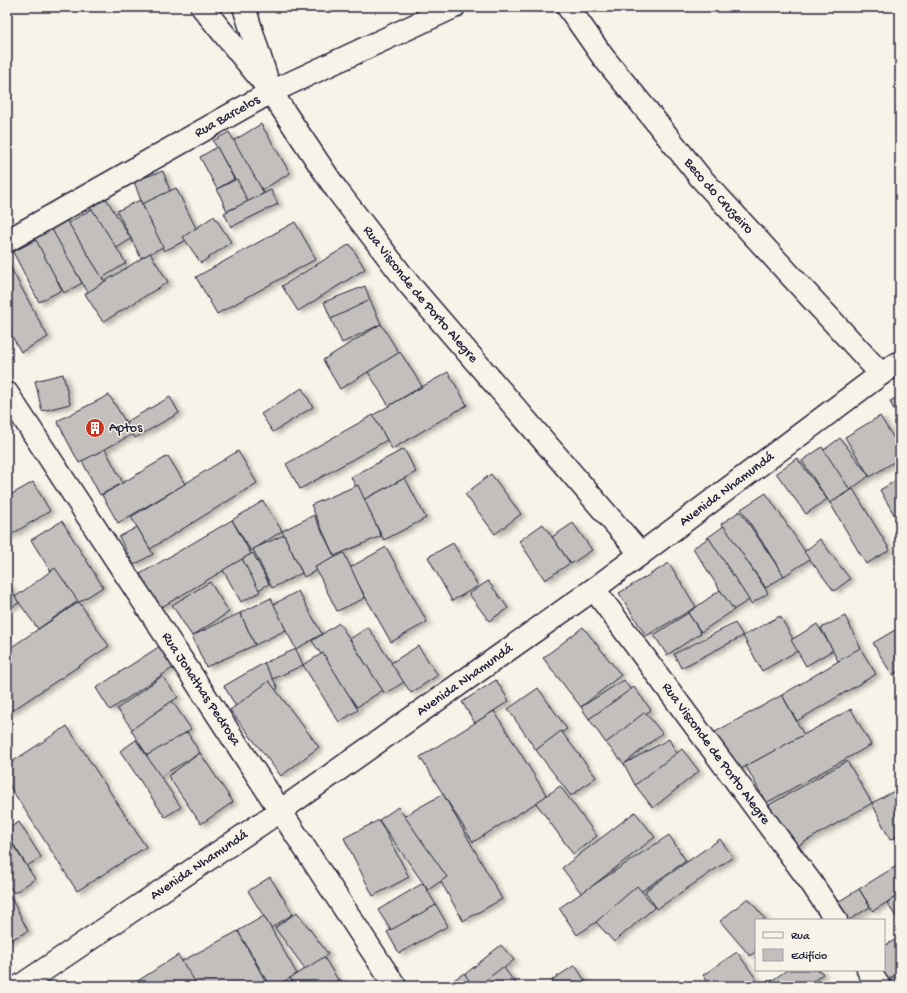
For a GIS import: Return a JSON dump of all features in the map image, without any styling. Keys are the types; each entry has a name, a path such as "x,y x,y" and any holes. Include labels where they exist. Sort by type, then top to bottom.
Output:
{"street":[{"path":"202,7 271,92"},
{"name":"Rua Visconde de Porto Alegre","path":"244,7 271,92 336,189 408,283 641,554"},
{"name":"Rua Barcelos","path":"7,241 271,92 454,7"},
{"name":"Beco do Cruzeiro","path":"568,7 603,57 700,177 881,374"},
{"name":"Avenida Nhamundá","path":"20,986 280,811 594,589 881,374 900,362"},
{"name":"Rua Jonathas Pedrosa","path":"7,393 395,986"},
{"name":"Rua Visconde de Porto Alegre","path":"594,589 812,884 835,919"},
{"path":"869,971 879,986"}],"building":[{"path":"261,124 290,173 262,190 233,141"},
{"path":"229,132 264,193 248,202 213,141"},
{"path":"217,147 234,179 217,189 200,157"},
{"path":"163,171 171,194 142,204 134,181"},
{"path":"237,179 248,202 227,211 217,189"},
{"path":"176,188 199,234 164,251 142,204"},
{"path":"271,190 278,204 231,227 224,213"},
{"path":"104,195 131,239 115,249 88,205"},
{"path":"140,200 163,247 141,258 117,211"},
{"path":"92,209 126,263 102,278 68,223"},
{"path":"214,216 231,242 201,263 183,237"},
{"path":"66,219 106,284 89,294 50,229"},
{"path":"295,222 316,259 217,314 196,277"},
{"path":"49,224 82,283 64,293 31,234"},
{"path":"36,240 62,290 39,302 13,252"},
{"path":"350,244 365,269 298,311 282,286"},
{"path":"150,253 168,282 103,322 85,294"},
{"path":"7,261 48,337 21,352 7,327"},
{"path":"365,286 371,303 331,319 324,302"},
{"path":"370,300 381,324 342,343 331,319"},
{"path":"381,324 399,353 340,389 323,360"},
{"path":"400,352 422,386 389,406 368,372"},
{"path":"448,372 467,405 392,449 373,415"},
{"path":"63,374 70,404 42,411 35,381"},
{"path":"302,388 313,407 273,432 261,414"},
{"name":"Aptos","path":"109,395 133,434 79,463 57,421"},
{"path":"900,396 900,423 890,401"},
{"path":"170,397 179,413 135,438 126,422"},
{"path":"373,415 387,440 300,489 286,464"},
{"path":"880,416 900,448 900,458 870,477 845,437"},
{"path":"840,438 869,476 850,490 821,452"},
{"path":"822,447 850,490 830,503 802,461"},
{"path":"105,449 123,483 100,495 82,461"},
{"path":"404,449 416,472 363,500 351,477"},
{"path":"238,451 257,483 150,549 131,517"},
{"path":"168,456 185,484 118,523 102,495"},
{"path":"797,458 827,499 806,514 776,473"},
{"path":"491,474 521,514 495,534 465,494"},
{"path":"405,478 426,518 384,540 363,500"},
{"path":"900,478 900,525 880,490"},
{"path":"33,482 50,511 7,537 7,497"},
{"path":"358,485 381,536 334,556 311,505"},
{"path":"853,489 890,550 866,564 830,503"},
{"path":"766,493 810,559 784,576 741,509"},
{"path":"263,501 282,531 251,551 232,520"},
{"path":"740,511 784,576 766,588 721,524"},
{"path":"314,515 336,560 304,577 282,531"},
{"path":"232,520 251,554 160,608 140,574"},
{"path":"62,521 103,587 73,606 31,540"},
{"path":"573,523 592,550 571,564 552,537"},
{"path":"543,524 570,563 545,580 519,541"},
{"path":"724,526 768,593 751,604 707,538"},
{"path":"137,527 153,554 134,565 119,537"},
{"path":"284,535 302,573 272,588 253,549"},
{"path":"709,538 749,600 733,610 693,548"},
{"path":"820,539 850,579 834,591 804,552"},
{"path":"453,543 478,586 452,601 428,557"},
{"path":"386,547 427,622 391,642 349,568"},
{"path":"253,553 269,584 258,590 242,559"},
{"path":"344,553 365,598 337,611 315,567"},
{"path":"242,559 260,592 241,602 223,570"},
{"path":"669,563 696,607 646,636 619,593"},
{"path":"55,568 78,601 38,629 15,597"},
{"path":"488,581 508,608 489,621 469,594"},
{"path":"7,582 19,603 7,609"},
{"path":"210,582 229,612 192,636 172,605"},
{"path":"720,590 734,610 701,632 688,613"},
{"path":"298,591 322,634 296,649 272,605"},
{"path":"271,598 286,630 255,645 240,613"},
{"path":"79,602 109,646 7,714 7,650"},
{"path":"240,613 255,645 206,667 192,636"},
{"path":"688,613 701,633 667,655 654,635"},
{"path":"780,616 799,650 762,671 743,636"},
{"path":"845,616 861,649 838,661 821,628"},
{"path":"339,623 383,690 357,707 312,641"},
{"path":"735,623 743,636 681,668 674,654"},
{"path":"817,624 833,650 806,666 791,640"},
{"path":"368,627 404,682 385,694 350,639"},
{"path":"583,627 621,675 581,707 543,658"},
{"path":"900,627 900,670 892,675 873,643"},
{"path":"160,646 174,667 110,710 96,688"},
{"path":"418,646 438,675 411,693 391,663"},
{"path":"860,648 876,674 797,721 782,695"},
{"path":"296,649 303,665 271,680 264,663"},
{"path":"323,653 358,710 339,722 303,665"},
{"path":"264,663 278,688 238,710 224,686"},
{"path":"162,676 178,697 133,730 117,709"},
{"path":"496,680 509,701 475,723 462,702"},
{"path":"624,680 632,692 589,719 581,707"},
{"path":"269,681 319,747 281,776 230,710"},
{"path":"634,687 651,710 606,743 589,719"},
{"path":"538,688 567,729 536,750 508,709"},
{"path":"782,695 804,735 737,771 715,732"},
{"path":"172,701 191,729 149,758 131,730"},
{"path":"851,709 871,745 766,803 746,766"},
{"path":"494,711 547,796 473,842 420,757"},
{"path":"645,712 662,733 624,764 606,743"},
{"path":"67,726 146,847 77,891 7,782 7,765"},
{"path":"561,731 596,777 571,796 536,750"},
{"path":"187,732 200,753 159,777 146,756"},
{"path":"669,739 680,760 635,785 624,764"},
{"path":"136,740 181,807 165,817 120,751"},
{"path":"682,749 699,771 653,808 635,785"},
{"path":"200,753 233,802 201,824 168,776"},
{"path":"847,761 872,803 794,848 769,805"},
{"path":"560,786 597,836 573,854 536,803"},
{"path":"900,788 900,835 890,840 872,803"},
{"path":"443,794 502,899 463,921 404,816"},
{"path":"398,807 447,877 428,890 379,820"},
{"path":"635,812 655,837 582,894 562,868"},
{"path":"379,820 409,877 373,896 344,838"},
{"path":"19,822 41,857 27,866 7,834 7,829"},
{"path":"669,835 686,861 577,935 559,908"},
{"path":"7,836 35,879 14,893 7,883"},
{"path":"720,839 733,857 657,909 645,891"},
{"path":"898,865 900,868 900,894 873,911 859,889"},
{"path":"270,877 293,914 271,928 248,891"},
{"path":"423,883 436,905 392,932 378,910"},
{"path":"637,886 655,907 614,942 596,922"},
{"path":"859,889 870,907 851,919 841,919 833,905"},
{"path":"7,890 28,931 7,942"},
{"path":"900,894 900,915 896,917 887,903"},
{"path":"748,898 765,919 755,919 755,952 750,956 720,921"},
{"path":"436,905 448,926 399,953 387,932"},
{"path":"297,912 328,954 306,970 275,928"},
{"path":"264,916 297,974 276,986 270,986 238,931"},
{"path":"238,931 268,986 195,986 182,961"},
{"path":"900,937 900,972 882,983 875,971 885,971 885,945"},
{"path":"501,945 514,960 481,986 473,986 464,975"},
{"path":"737,952 761,986 711,986 703,975"},
{"path":"178,955 198,986 130,986"},
{"path":"324,957 338,980 329,986 295,986 290,978"},
{"path":"575,965 588,986 555,986 552,980"},
{"path":"503,967 517,985 478,986"},
{"path":"786,971 821,971 823,974 806,986 764,986"},
{"path":"464,973 473,986 445,986"},
{"path":"900,974 900,986 883,986 883,985"},
{"path":"340,979 345,986 329,986 338,980"}],"place":[{"name":"Aptos","path":"95,428"}]}
